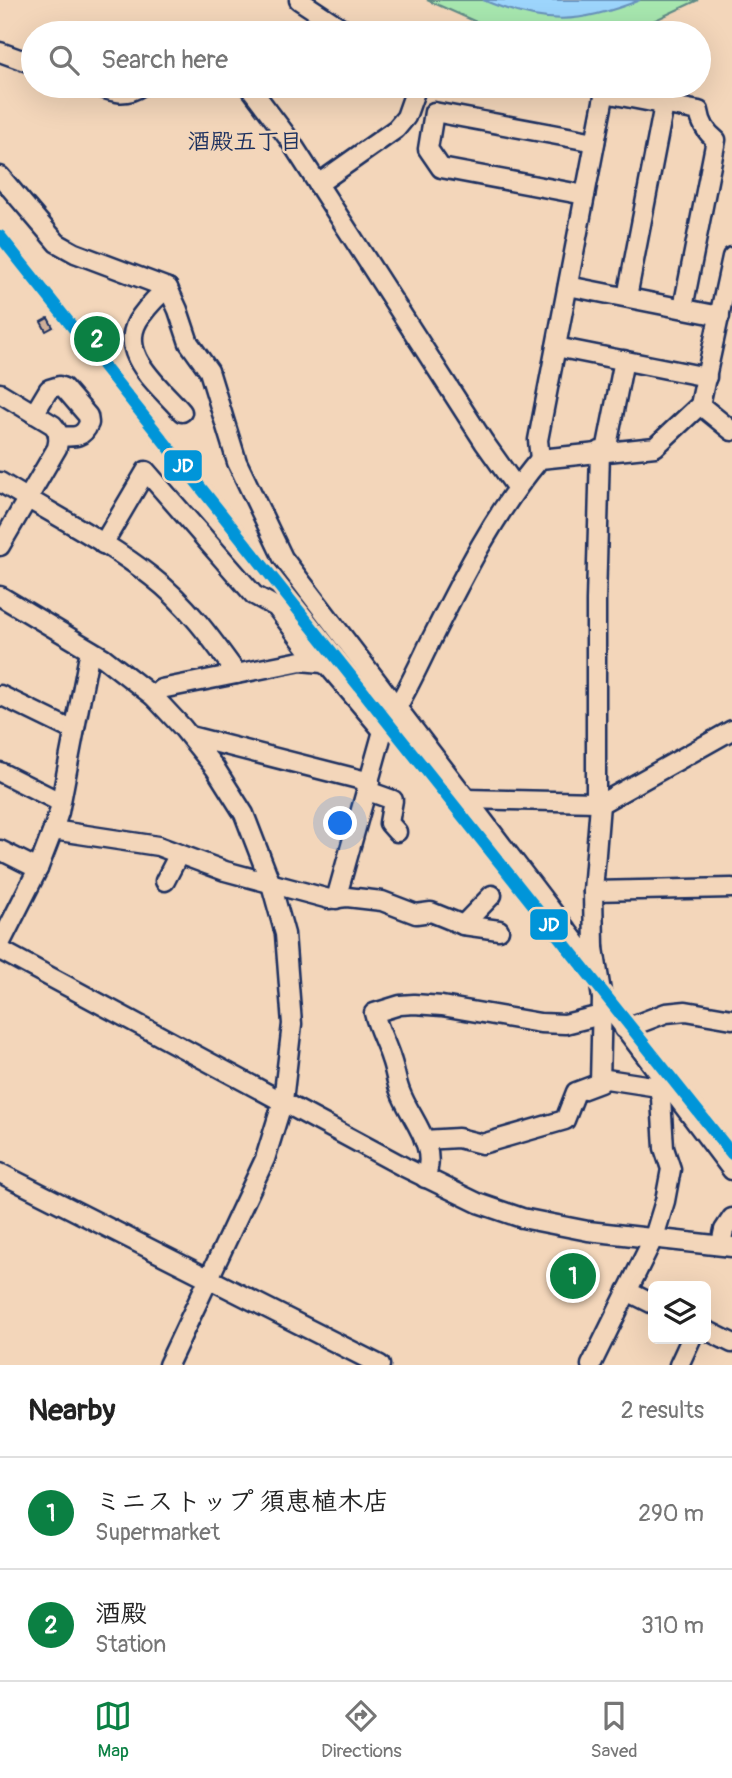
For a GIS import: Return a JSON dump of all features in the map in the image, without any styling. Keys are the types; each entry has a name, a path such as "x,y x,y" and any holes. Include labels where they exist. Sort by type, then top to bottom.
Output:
{"street":[{"path":"299,0 331,21"},
{"path":"0,52 21,60"},
{"path":"259,98 289,138 484,442 516,487"},
{"path":"318,184 396,129 406,117 413,98"},
{"path":"540,459 538,440 603,98"},
{"path":"638,98 699,111 700,120 707,132 716,140 682,308"},
{"path":"627,297 664,105"},
{"path":"585,195 441,168 428,149 434,112 595,142"},
{"path":"0,176 57,243 75,253 168,288 189,343 209,370 237,462 283,558 581,949 594,948"},
{"path":"336,899 383,731 398,707 453,597 516,487 540,459 655,447 700,405 732,257"},
{"path":"568,286 720,316"},
{"path":"168,288 158,295 135,325 130,340 137,361 182,412"},
{"path":"556,347 708,377"},
{"path":"424,1140 458,1138 482,1144 565,1120 576,1092 600,1083 601,1006 594,948 593,891 598,803 596,614 603,451 624,360"},
{"path":"34,414 50,388 64,388 88,416 89,423 82,435 58,436"},
{"path":"0,393 53,425 58,431 57,448 0,546"},
{"path":"700,405 732,431"},
{"path":"103,544 146,471 254,595 276,607 318,662"},
{"path":"0,482 152,577 207,633 237,674"},
{"path":"0,596 90,650 154,697 190,736 215,768 244,814 271,884 285,934 292,1024 283,1101 265,1159 168,1365"},
{"path":"0,944 38,869 52,830 90,650"},
{"path":"154,697 161,689 301,661 318,662 328,666 383,731"},
{"path":"0,695 74,731"},
{"path":"466,799 598,803 732,730"},
{"path":"190,736 369,786 393,800 389,823 397,832"},
{"path":"0,772 60,802"},
{"path":"52,830 158,846 225,871 329,899 347,897 382,901 416,914 431,912 463,925 499,930"},
{"path":"0,850 38,869"},
{"path":"165,881 179,854"},
{"path":"593,891 732,888"},
{"path":"463,925 492,895"},
{"path":"0,950 425,1178 478,1203 522,1218 588,1231 727,1246 724,1230 732,1218"},
{"path":"425,1178 429,1152 418,1124 401,1094 374,1013 400,1004 414,1003 540,1023 565,1024 601,1006"},
{"path":"601,1006 624,1029 662,1086 732,1170"},
{"path":"624,1029 666,1013 687,1011 732,1019"},
{"path":"600,1078 662,1086"},
{"path":"592,1365 654,1237 665,1201 671,1169 664,1148 662,1086"},
{"path":"0,1173 380,1365"},
{"path":"627,1291 648,1302"},
{"path":"711,1332 732,1343"},
{"path":"679,1365 689,1344"}],"green space":[{"path":"427,0 698,0 653,21 474,21"}],"water":[{"path":"483,0 640,0 599,14 562,19 525,14"}],"building":[{"path":"48,318 53,327 46,331 41,322"},
{"path":"92,323 102,337 108,333 115,342 111,345 115,351 110,355 88,327"},
{"path":"564,1260 591,1274 582,1292 555,1278"}],"railway":[{"path":"0,236 283,589"}],"transit line":[{"name":"JD","path":"0,236 732,1154"}],"place":[{"name":"酒殿","path":"97,339"},
{"name":"ミニストップ 須恵植木店","path":"573,1276"}],"district":[{"name":"酒殿五丁目","path":"245,141"}]}
